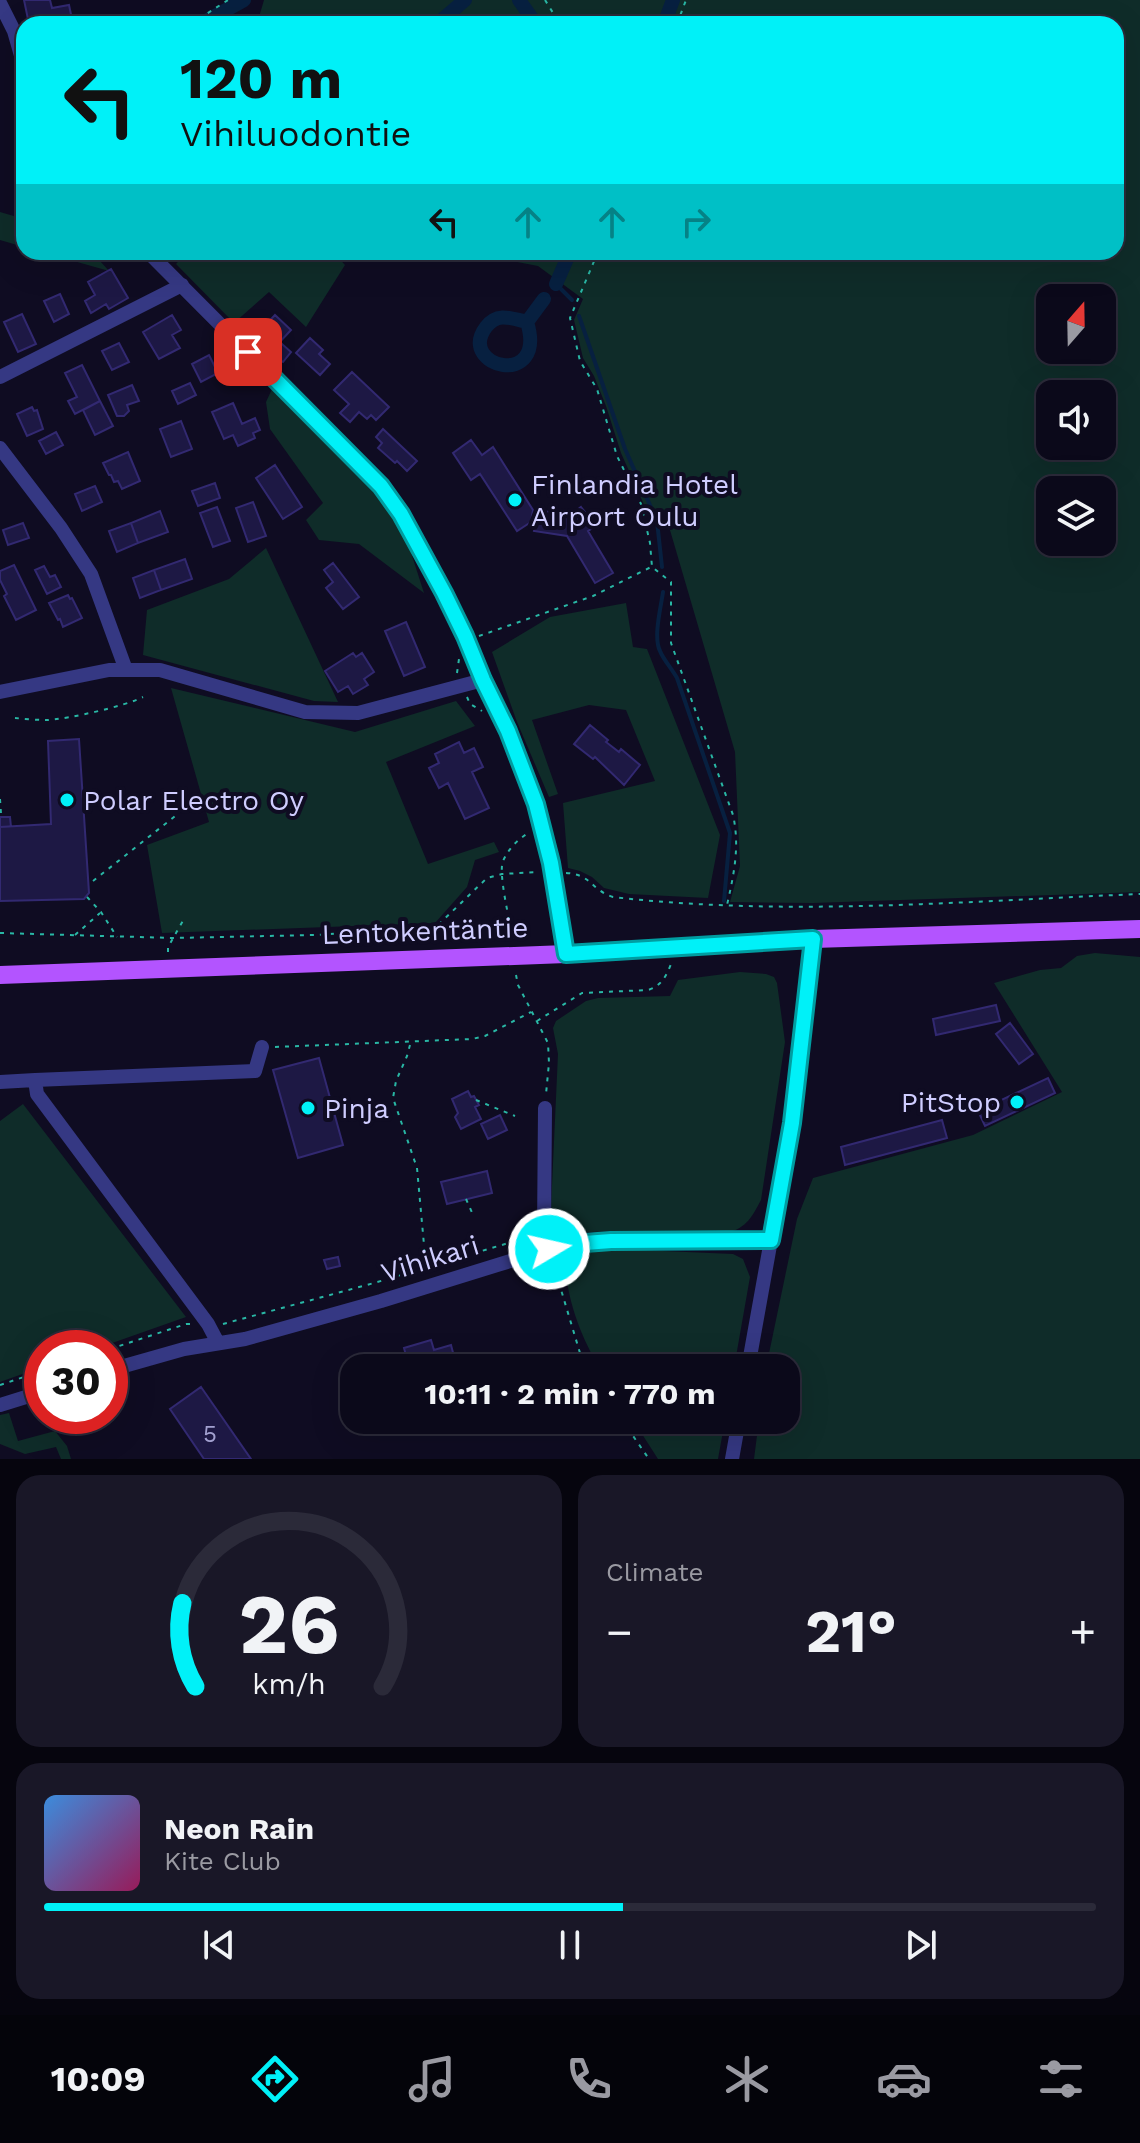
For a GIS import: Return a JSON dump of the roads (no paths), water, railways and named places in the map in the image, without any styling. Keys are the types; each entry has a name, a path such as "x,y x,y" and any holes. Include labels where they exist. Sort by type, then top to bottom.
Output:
{"main road":[{"name":"Lentokentäntie","path":"0,975 566,954 813,939 1140,929"}],"street":[{"path":"0,3 16,38"},
{"path":"148,260 182,285 381,486 401,514 465,636 508,731 536,804 551,863 566,954"},
{"path":"0,377 182,285"},
{"path":"0,448 61,528 91,574 126,670"},
{"path":"0,692 109,670 160,670 305,712 358,713 483,680"},
{"path":"751,1354 792,1123 813,939"},
{"path":"0,1082 255,1071 262,1047"},
{"path":"35,1080 37,1094 208,1324 218,1343"},
{"path":"545,1108 544,1232 549,1249"},
{"name":"Vihikari","path":"128,1365 184,1349 245,1339 572,1244 771,1240"},
{"path":"0,1405 24,1398"},
{"path":"732,1459 736,1434"}],"waterway":[{"path":"215,16 244,0"},
{"path":"446,16 465,0"},
{"path":"519,0 530,16"},
{"path":"667,16 673,0"},
{"path":"556,284 566,260"},
{"path":"556,284 572,300"},
{"path":"527,322 530,343 525,357 515,364 503,365 491,361 483,353 480,341 490,322 505,317 527,322 544,299"},
{"path":"579,316 625,449 657,521 662,567"},
{"path":"663,592 657,630 658,645 677,678 730,833 724,901"}],"place":[{"name":"Finlandia Hotel Airport Oulu","path":"515,500"},
{"name":"Polar Electro Oy","path":"67,800"},
{"name":"PitStop","path":"1017,1102"},
{"name":"Pinja","path":"308,1108"}]}
